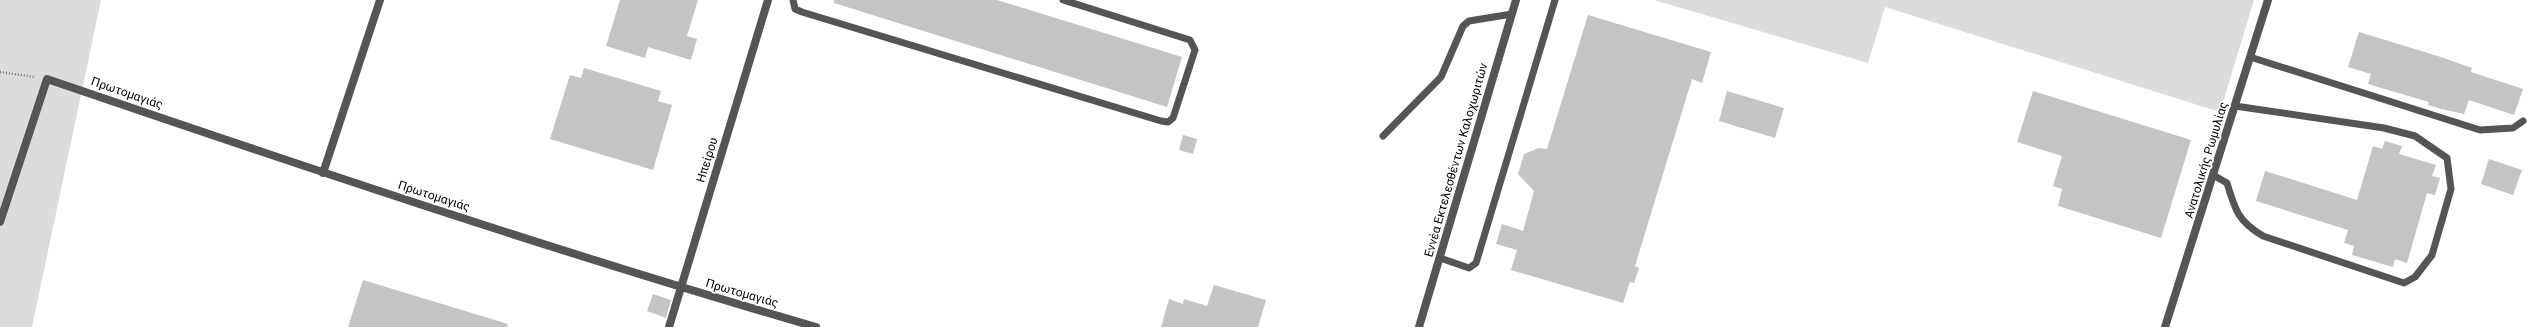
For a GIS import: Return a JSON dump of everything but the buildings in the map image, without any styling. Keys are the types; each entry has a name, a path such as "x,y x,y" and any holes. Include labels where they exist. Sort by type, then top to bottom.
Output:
{"street":[{"path":"323,173 380,0"},
{"name":"Ηπείρου","path":"669,327 768,0"},
{"name":"Εννέα Εκτελεσθέντων Καλοχωριτών","path":"1419,327 1516,0"},
{"name":"Ανατολικής Ρωμυλίας","path":"2166,327 2268,0"},
{"path":"0,222 47,79"},
{"name":"Πρωτομαγιάς","path":"47,79 323,173 681,288 816,327"}],"lane":[{"path":"793,0 795,8 802,12 1161,121 1168,122 1173,118 1195,50 1190,40 1063,0"},
{"path":"1440,258 1469,268 1474,267 1476,263 1555,0"},
{"path":"1383,136 1441,77 1463,26 1470,20 1512,14"},
{"path":"2250,57 2480,130 2513,128 2523,121"},
{"path":"2213,175 2227,183 2234,206 2246,226 2263,236 2404,283 2415,277 2432,254 2451,189 2446,158 2415,136 2390,129 2235,106"}],"path":[{"path":"0,72 47,79"}],"shaded area":[{"path":"0,0 101,0 32,327 0,327"},
{"path":"1654,0 2254,0 2220,112 1885,7 1868,63"}]}
